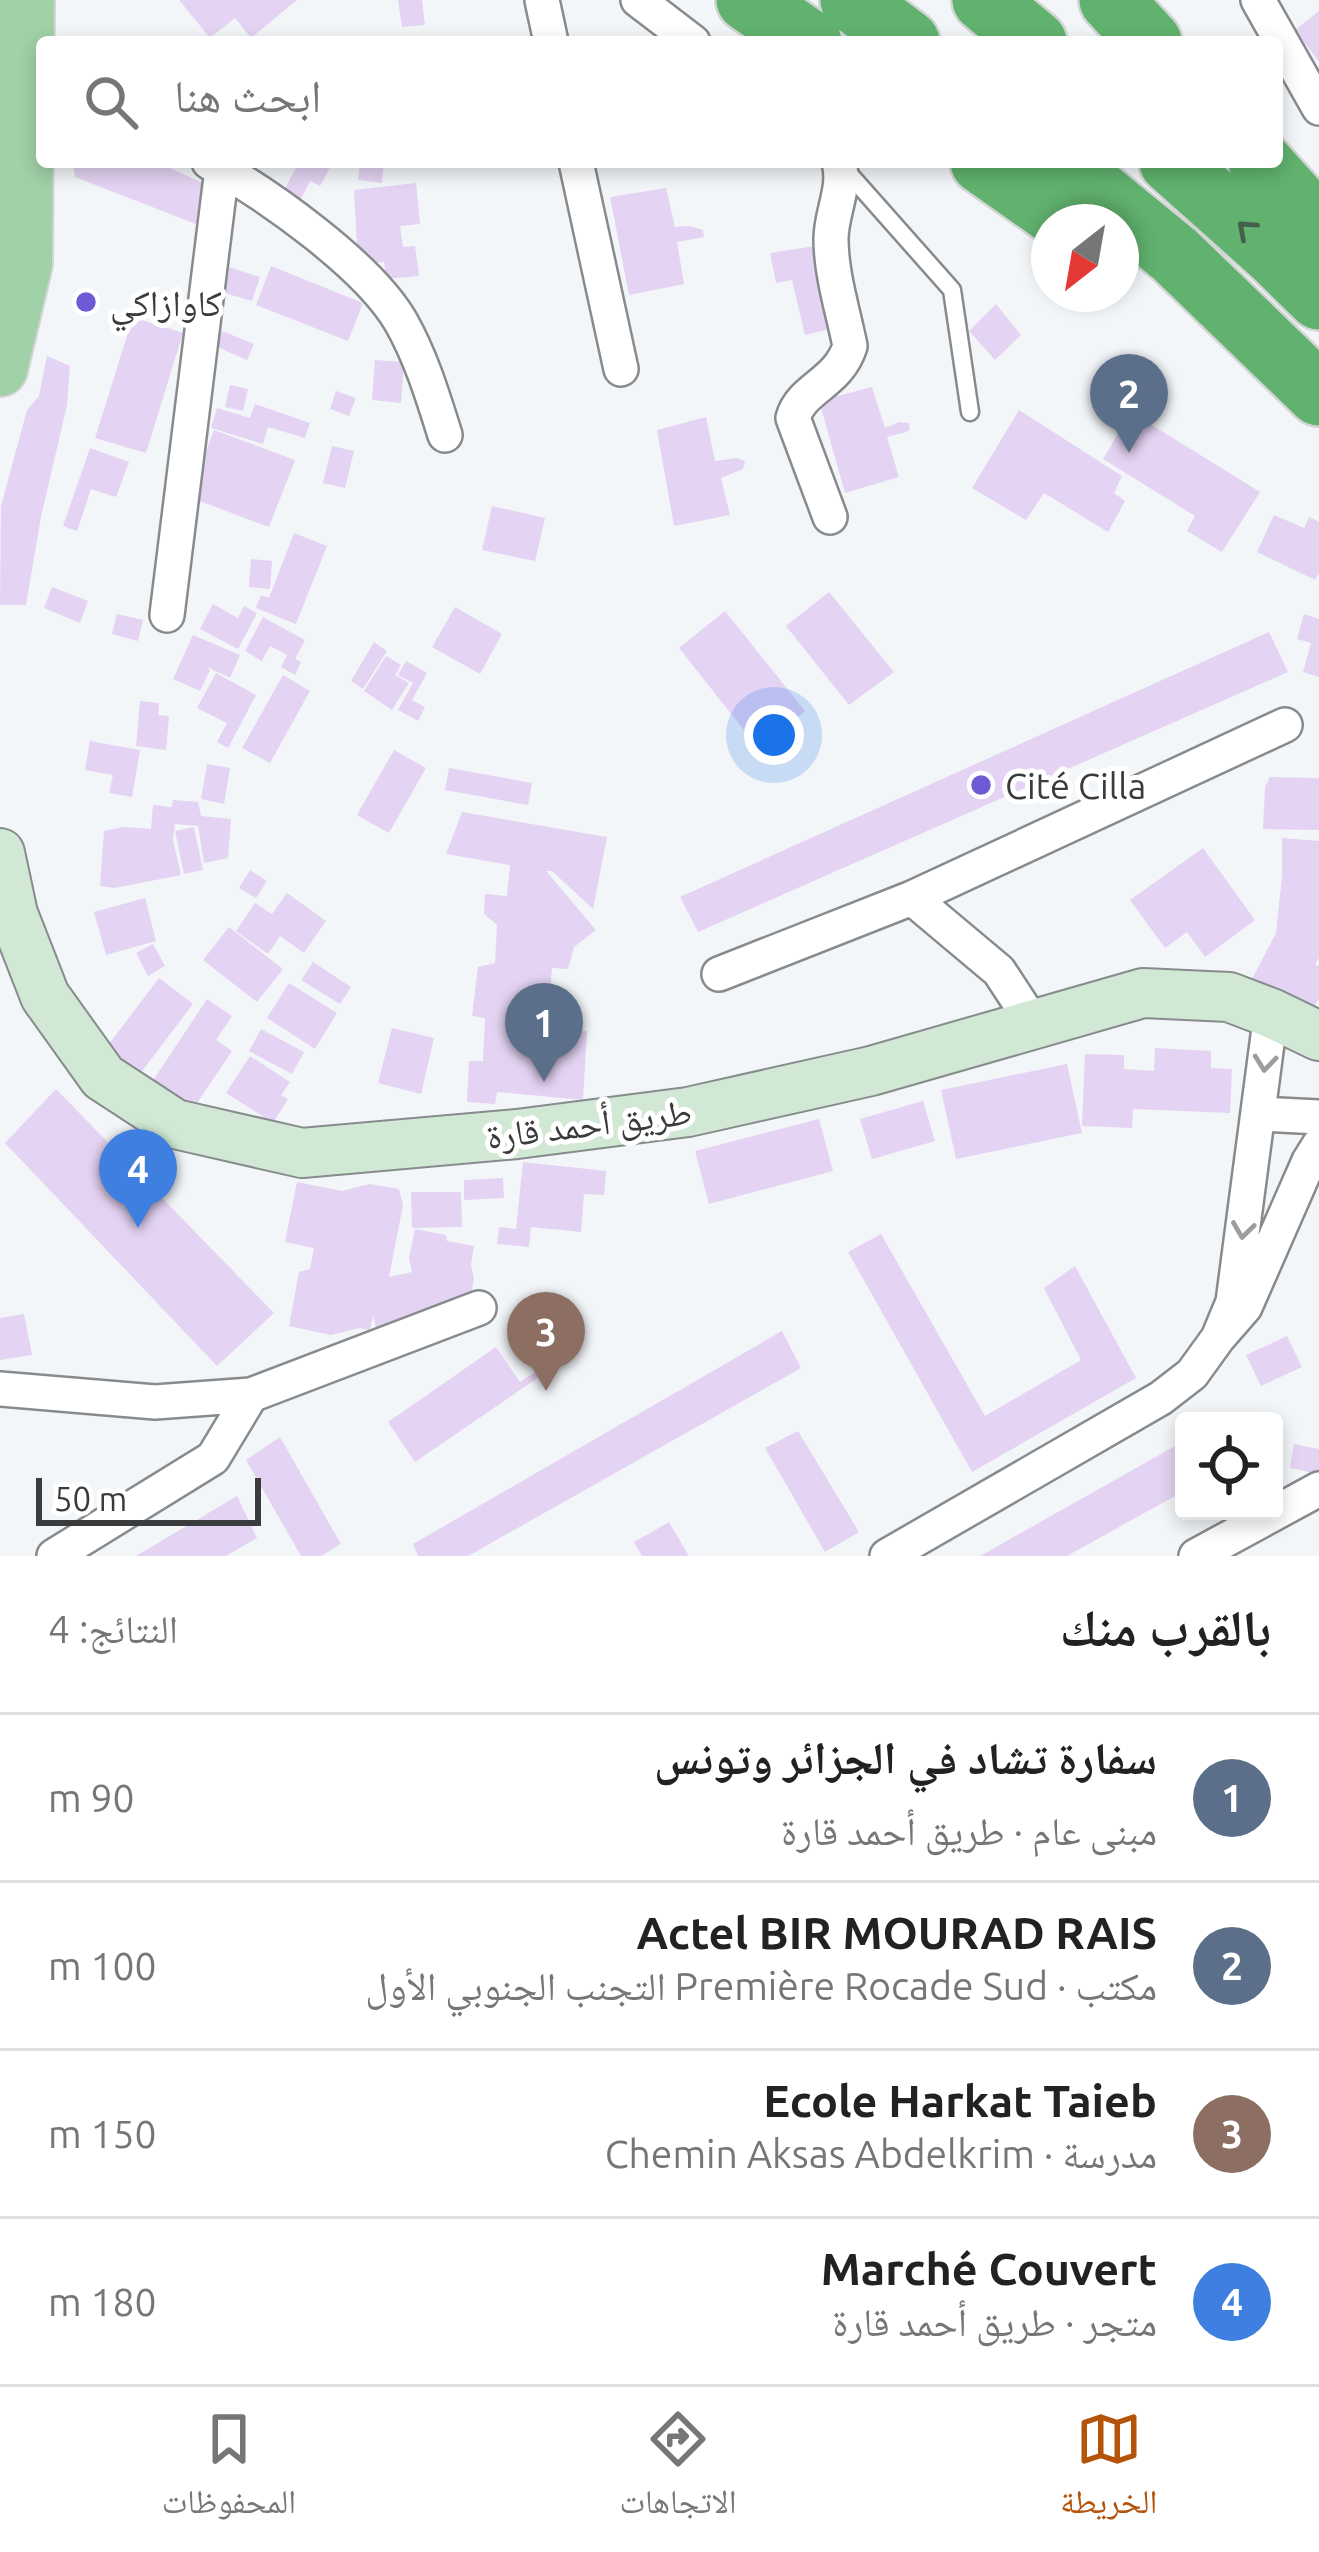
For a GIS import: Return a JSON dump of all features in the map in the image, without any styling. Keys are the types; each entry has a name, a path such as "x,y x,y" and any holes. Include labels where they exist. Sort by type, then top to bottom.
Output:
{"highway":[{"path":"748,0 801,36"},
{"path":"853,0 900,36"},
{"path":"984,0 1028,36"},
{"path":"1111,0 1144,36"},
{"path":"990,168 1042,204"},
{"path":"1068,168 1175,255 1319,394"},
{"path":"1178,168 1319,298"},
{"path":"1265,168 1319,227"},
{"path":"1139,274 1319,415"}],"main road":[{"path":"0,369 25,262 34,6"}],"street":[{"path":"542,0 549,36"},
{"path":"638,0 686,36"},
{"path":"1258,0 1278,36"},
{"path":"1283,44 1319,108"},
{"path":"167,615 216,168"},
{"path":"220,168 310,230 370,281 400,321 445,435"},
{"path":"577,168 621,369"},
{"path":"830,517 793,418 796,406 835,374 850,346 832,255 840,168"},
{"path":"719,974 912,898 1285,725"},
{"name":"طريق أحمد قارة","path":"0,853 13,914 45,996 103,1077 175,1124 302,1153 517,1134 688,1112 871,1071 1144,993 1229,997 1319,1036"},
{"path":"912,898 999,971 1034,1023"},
{"path":"1218,1338 1233,1302 1271,1012"},
{"path":"1259,1114 1319,1117"},
{"path":"887,1556 1161,1398 1192,1374 1245,1307 1319,1145"},
{"path":"0,1389 155,1402 251,1395 479,1308"},
{"path":"54,1556 213,1458 251,1395"},
{"path":"1196,1556 1319,1489"}],"lane":[{"path":"844,168 952,290 970,412"}],"building":[{"path":"179,0 297,0 253,36 235,18 208,36"},
{"path":"398,0 422,0 425,25 402,27"},
{"path":"1319,11 1319,62 1295,30"},
{"path":"74,168 170,168 207,185 201,226 75,177"},
{"path":"296,168 330,168 320,186 310,181 296,209 279,200"},
{"path":"359,168 383,168 382,183 358,180"},
{"path":"416,183 420,224 400,226 403,247 415,246 419,276 386,279 384,262 358,264 354,190"},
{"path":"666,188 675,227 703,230 704,237 677,242 684,284 629,295 610,197"},
{"path":"815,246 834,328 805,335 792,280 776,283 770,253"},
{"path":"219,264 260,277 252,301 211,289"},
{"path":"271,266 363,303 348,341 256,305"},
{"path":"996,304 1021,335 995,360 969,331"},
{"path":"133,317 183,333 146,453 95,438"},
{"path":"222,331 254,344 247,360 215,346"},
{"path":"47,356 70,366 67,405 26,605 0,605 1,506 27,410 39,396"},
{"path":"375,360 404,362 401,403 372,400"},
{"path":"230,385 248,389 243,411 225,407"},
{"path":"872,387 885,428 909,423 906,432 887,437 899,477 845,493 819,401"},
{"path":"336,391 356,398 349,416 330,409"},
{"path":"255,404 310,423 305,438 268,427 263,444 211,428 217,408 250,418"},
{"path":"1019,410 1122,476 1114,493 1125,501 1108,532 1044,493 1026,520 972,488"},
{"path":"1131,412 1260,492 1222,552 1187,531 1195,516 1103,459"},
{"path":"706,417 715,461 745,461 743,469 721,478 730,515 674,526 657,430"},
{"path":"214,430 295,460 269,527 189,497"},
{"path":"332,446 354,451 345,488 323,483"},
{"path":"90,448 129,462 116,497 91,489 77,531 63,526"},
{"path":"492,506 545,518 535,561 482,550"},
{"path":"1274,515 1304,528 1309,517 1319,522 1315,580 1257,552"},
{"path":"294,533 327,546 296,624 256,608 261,595 269,598"},
{"path":"251,559 272,561 270,589 249,587"},
{"path":"52,587 88,601 80,623 44,608"},
{"path":"829,592 894,672 849,705 786,626"},
{"path":"213,604 238,618 244,606 257,613 238,649 200,629"},
{"path":"455,607 502,634 480,674 432,647"},
{"path":"725,611 805,711 759,749 679,648"},
{"path":"117,614 143,620 138,641 112,634"},
{"path":"1304,614 1319,619 1319,677 1303,672 1311,643 1297,639"},
{"path":"263,617 305,640 295,659 301,662 295,675 281,667 287,655 270,646 262,661 245,651"},
{"name":"Cité Cilla","path":"1269,632 1288,672 698,932 680,897"},
{"path":"193,635 240,655 230,678 205,666 210,670 200,691 173,679"},
{"path":"374,642 387,651 363,689 351,681"},
{"path":"386,656 401,665 395,675 409,683 392,710 364,691"},
{"path":"406,661 427,673 412,700 425,707 418,721 398,710 413,683 398,675"},
{"path":"216,673 256,695 228,748 217,742 227,723 197,708"},
{"path":"283,675 310,691 270,763 242,748"},
{"path":"140,701 159,703 158,715 169,716 166,750 136,746"},
{"path":"90,741 140,750 132,797 109,793 113,775 85,770"},
{"path":"394,750 426,768 389,833 357,815"},
{"path":"207,764 230,768 224,804 201,799"},
{"path":"449,768 532,783 528,805 445,790"},
{"path":"1270,777 1319,778 1319,830 1263,829 1265,787"},
{"path":"173,800 198,802 201,816 231,819 228,858 204,863 198,826 175,824 173,840 181,875 115,888 100,886 104,831 151,829 153,805 172,807"},
{"path":"462,812 607,837 593,909 552,871 546,871 596,930 574,947 568,969 552,968 550,993 569,995 569,1031 587,1031 583,1100 497,1092 495,1104 467,1102 469,1061 483,1061 485,1018 472,1016 478,967 495,963 497,925 484,914 485,894 507,896 510,865 446,854"},
{"path":"194,827 203,870 184,874 175,831"},
{"path":"1282,838 1319,841 1319,958 1315,964 1319,966 1319,998 1306,1023 1243,996 1276,933"},
{"path":"1203,848 1255,920 1205,957 1187,932 1165,948 1130,900"},
{"path":"250,870 267,881 256,898 239,888"},
{"path":"287,893 326,921 304,953 280,936 268,954 236,931 255,903 272,914"},
{"path":"145,898 156,941 106,955 94,912"},
{"path":"229,927 283,969 257,1002 203,960"},
{"path":"153,944 165,966 148,976 136,953"},
{"path":"313,962 351,987 340,1004 301,980"},
{"path":"159,978 193,1004 133,1083 99,1057"},
{"path":"289,983 337,1013 315,1049 267,1018"},
{"path":"207,999 232,1016 216,1040 232,1051 191,1112 150,1085"},
{"path":"392,1028 434,1038 421,1094 378,1083"},
{"path":"261,1029 304,1052 292,1074 249,1051"},
{"path":"1155,1048 1211,1051 1211,1068 1232,1069 1230,1113 1133,1109 1132,1128 1082,1126 1085,1054 1124,1055 1124,1069 1154,1071"},
{"path":"250,1056 290,1082 281,1095 288,1099 273,1123 226,1093"},
{"path":"1067,1064 1082,1133 956,1159 941,1090"},
{"path":"56,1089 274,1313 217,1366 5,1143"},
{"path":"923,1101 935,1141 872,1159 860,1119"},
{"path":"819,1119 833,1171 709,1204 695,1151"},
{"path":"523,1162 606,1171 604,1195 584,1194 581,1232 531,1227 529,1247 497,1244 499,1227 516,1229"},
{"path":"503,1178 504,1198 464,1200 464,1180"},
{"path":"297,1182 342,1191 370,1184 399,1189 403,1205 389,1277 412,1272 409,1258 415,1229 446,1235 447,1241 474,1246 469,1306 376,1328 373,1315 370,1330 331,1335 289,1326 299,1272 310,1269 314,1248 285,1242"},
{"path":"411,1192 461,1192 462,1227 412,1228"},
{"path":"881,1234 985,1416 1081,1360 1044,1288 1075,1266 1136,1378 972,1472 848,1252"},
{"path":"24,1314 32,1355 0,1360 0,1318"},
{"path":"782,1331 801,1368 468,1556 418,1556 413,1544"},
{"path":"1287,1336 1302,1367 1261,1386 1246,1355"},
{"path":"496,1347 520,1382 538,1370 542,1375 415,1462 388,1422"},
{"path":"798,1431 859,1532 825,1552 765,1448"},
{"path":"280,1437 341,1544 321,1556 301,1556 246,1460"},
{"path":"1294,1444 1319,1449 1319,1474 1290,1468"},
{"path":"1175,1446 1175,1496 1067,1556 980,1556"},
{"path":"237,1496 257,1538 226,1556 136,1556"},
{"path":"669,1522 689,1556 642,1556 634,1542"}],"place":[{"name":"كاوازاكي","path":"86,302"},
{"name":"Actel BIR MOURAD RAIS","path":"1129,453"},
{"name":"Cité Cilla","path":"981,785"},
{"name":"سفارة تشاد في الجزائر وتونس","path":"544,1082"},
{"name":"Marché Couvert","path":"138,1228"},
{"name":"Ecole Harkat Taieb","path":"546,1391"}]}
